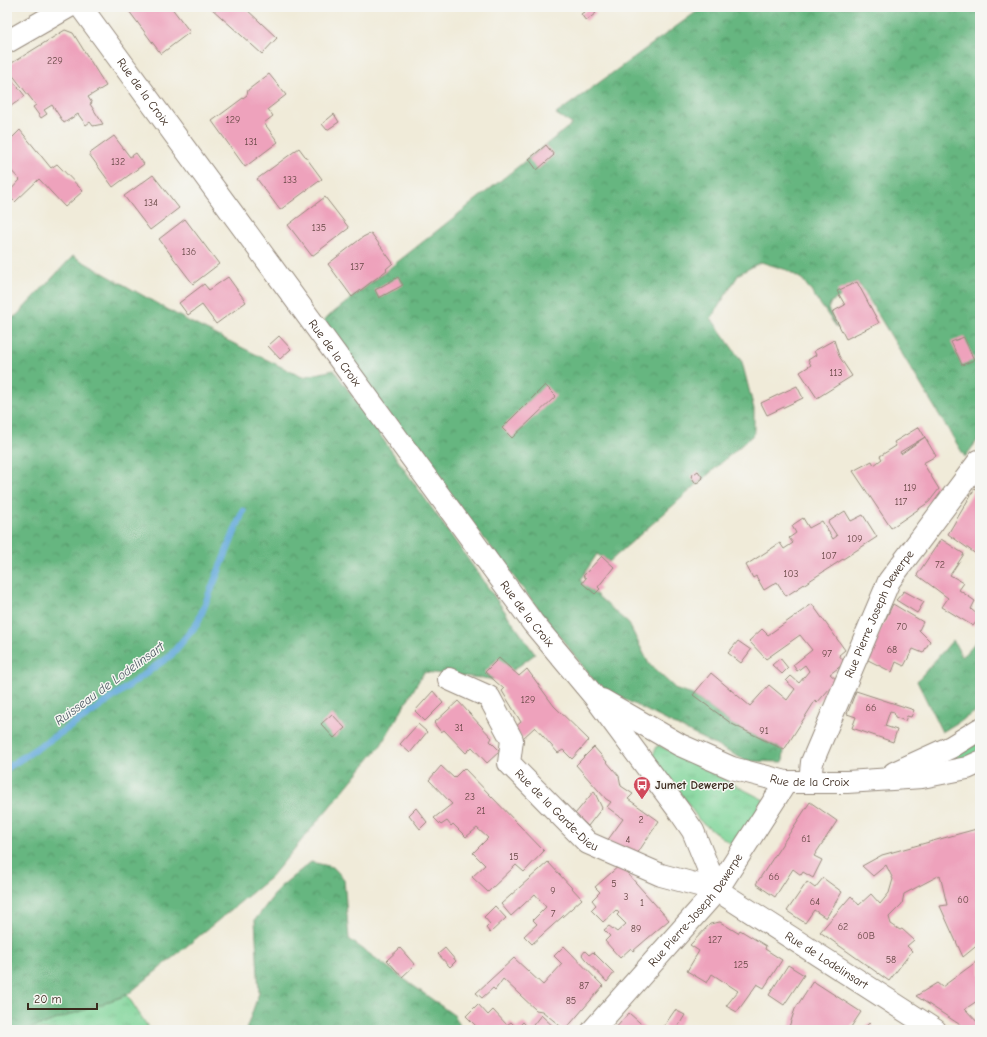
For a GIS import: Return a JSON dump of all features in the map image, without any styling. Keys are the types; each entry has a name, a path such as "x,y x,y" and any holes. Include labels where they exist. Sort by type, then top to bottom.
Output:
{"street":[{"path":"7,42 68,7"},
{"name":"Rue de la Croix","path":"81,7 533,623 594,696 693,831 717,890"},
{"name":"Rue Pierre Joseph Dewerpe","path":"810,782 812,762 889,581 979,461"},
{"name":"Rue de la Garde-Dieu","path":"449,679 489,697 512,740 509,763 588,844 661,875 717,890"},
{"name":"Rue de la Croix","path":"594,696 680,745 732,768 786,782 876,780 922,777 967,768 980,762"},
{"name":"Rue de la Croix","path":"876,780 951,747 980,729"},
{"name":"Rue Pierre-Joseph Dewerpe","path":"593,1030 717,890 786,782"},
{"name":"Rue de Lodelinsart","path":"717,890 935,1030"}],"green space":[{"path":"703,7 980,7 980,437 965,457 860,285 831,302 828,309 838,329 803,280 787,270 761,262 739,274 711,318 742,362 754,409 754,434 609,562 597,554 580,580 629,624 649,664 677,690 693,695 733,725 784,750 783,762 747,761 598,686 364,383 324,320 572,124 556,114"},
{"path":"73,256 188,321 302,377 334,370 535,654 500,680 424,672 381,745 271,877 127,995 26,1030 7,1030 7,321 17,315"},
{"path":"980,637 980,709 942,732 917,681 953,640 962,657"},
{"path":"980,742 980,752 961,761 950,761 950,758"},
{"path":"658,745 764,800 736,848 699,820 674,783 651,758"},
{"path":"311,862 333,867 344,879 349,939 455,1016 462,1030 246,1030 259,993 255,920 281,886"},
{"path":"127,995 150,1030 26,1030"}],"building":[{"path":"126,7 171,7 190,32 161,54"},
{"path":"244,7 277,38 262,54 211,8"},
{"path":"591,7 596,13 586,21 581,14"},
{"path":"65,30 73,33 106,86 88,97 92,103 90,104 103,124 93,126 90,122 86,125 78,114 64,123 52,105 44,110 47,114 41,118 33,107 36,105 7,68 7,66"},
{"path":"7,73 25,96 7,109"},
{"path":"269,74 286,95 268,109 273,116 264,123 278,142 245,167 212,121 247,95 248,90"},
{"path":"334,114 339,122 327,130 322,124"},
{"path":"20,130 51,168 57,164 83,191 65,207 39,179 15,202 7,194 20,180 7,166 7,143"},
{"path":"114,136 130,157 136,153 144,164 113,187 89,154"},
{"path":"546,145 554,155 537,170 529,159"},
{"path":"299,148 322,179 280,210 257,179"},
{"path":"153,175 179,208 150,230 124,196"},
{"path":"325,197 349,228 312,256 288,225"},
{"path":"185,219 219,264 193,284 159,239"},
{"path":"371,233 393,263 386,269 387,270 352,297 328,264 363,237"},
{"path":"228,277 246,302 216,324 202,305 188,315 179,303 204,284 209,290"},
{"path":"398,277 403,285 379,298 375,290"},
{"path":"857,282 879,323 846,339 832,312 845,305 837,291"},
{"path":"279,336 291,349 280,359 268,346"},
{"path":"964,337 974,360 962,365 951,342"},
{"path":"834,340 839,356 852,376 817,398 800,372 811,365 808,360 816,355 814,351"},
{"path":"545,385 556,396 512,438 502,428"},
{"path":"797,386 803,398 767,415 761,403"},
{"path":"919,427 925,437 936,456 923,463 939,489 929,502 891,528 853,471 872,461 874,465 882,459 880,456 896,446 894,442","holes":["925,437 901,454 900,452"]},
{"path":"698,471 703,478 696,484 691,476"},
{"path":"975,488 980,492 980,557 948,534"},
{"path":"845,511 851,521 863,515 877,537 786,596 777,582 764,590 756,576 753,578 746,565 780,543 784,549 793,543 789,538 796,533 792,526 794,524 803,518 809,528 822,521 833,539 837,536 828,522"},
{"path":"941,539 964,554 950,575 964,583 959,590 975,601 971,609 980,617 973,626 942,607 948,598 917,575"},
{"path":"602,556 614,567 598,587 600,589 595,594 582,583 586,578 583,576"},
{"path":"904,591 924,602 917,613 896,600"},
{"path":"812,604 845,650 839,655 845,663 830,674 837,680 817,703 815,701 784,750 732,724 693,695 711,673 750,706 769,685 787,700 795,689 786,681 791,676 799,683 809,671 805,665 797,671 793,665 812,650 800,635 766,659 749,641 762,629 768,635"},
{"path":"893,604 923,622 919,630 930,641 923,653 913,649 904,666 896,662 892,672 866,659"},
{"path":"738,641 751,650 741,663 728,653"},
{"path":"499,658 519,676 527,669 554,706 589,740 572,759 563,750 558,753 535,727 523,738 513,729 521,722 502,691 504,689 485,672"},
{"path":"780,658 788,668 782,674 772,665"},
{"path":"433,691 443,703 425,721 415,711"},
{"path":"856,691 914,710 911,717 907,716 905,721 895,717 894,712 890,711 885,726 897,730 893,742 852,728 856,717 847,714"},
{"path":"458,701 492,738 490,741 500,751 487,763 472,747 466,753 444,730 441,732 434,723"},
{"path":"332,714 345,728 334,738 321,724"},
{"path":"418,724 427,732 410,753 400,744"},
{"path":"594,747 619,776 621,786 633,794 628,799 659,821 635,857 607,841 623,819 607,807 611,802 606,799 576,765"},
{"path":"441,766 454,778 464,768 544,851 524,872 516,865 488,892 472,877 485,865 473,853 488,838 477,828 466,837 453,824 451,826 447,821 441,825 434,818 452,804 429,780"},
{"path":"594,791 602,808 588,826 575,814"},
{"path":"810,802 837,821 814,856 822,860 813,878 803,872 801,875 793,869 775,897 756,884"},
{"path":"416,808 427,822 420,829 409,815"},
{"path":"980,828 980,943 963,957 940,906 947,905 940,875 904,894 902,904 889,917 891,924 900,930 902,929 914,940 907,946 912,951 889,981 820,932 851,896 859,905 871,894 880,904 889,893 893,879 886,865 873,876 862,866 882,855"},
{"path":"548,862 582,899 532,944 524,936 537,924 533,920 546,907 535,894 511,916 501,904"},
{"path":"620,865 669,920 633,951 631,948 620,958 605,941 610,936 604,930 609,926 617,932 626,924 617,915 619,913 616,910 603,922 591,910 596,905 592,900 600,892 595,887"},
{"path":"823,878 842,892 826,918 814,910 805,923 787,911 807,882 815,888"},
{"path":"495,906 506,918 490,933 486,928 490,924 484,917"},
{"path":"720,922 738,933 740,930 766,946 765,949 782,960 764,988 757,984 737,1012 726,1006 738,991 712,974 707,983 687,971 699,951 690,945 710,924"},
{"path":"564,946 603,986 565,1030 542,1011 536,1010 503,979 495,990 493,988 482,998 476,993 514,958 543,985 562,964 554,956"},
{"path":"400,948 415,965 402,977 387,960"},
{"path":"445,948 456,961 450,967 438,954"},
{"path":"585,951 589,955 593,952 614,973 607,982 582,955"},
{"path":"980,959 980,999 965,1009 980,1025 980,1030 968,1030 916,996 937,983 942,987"},
{"path":"788,965 804,975 784,1005 769,995"},
{"path":"813,981 861,1012 849,1030 838,1030 835,1028 833,1030 788,1030 795,1009"},
{"path":"478,1004 488,1015 493,1010 507,1025 511,1022 517,1028 523,1022 530,1029 541,1015 557,1030 480,1030 466,1016"},
{"path":"675,1010 685,1015 676,1030 668,1030 664,1026"},
{"path":"629,1013 648,1030 614,1030"},
{"path":"869,1023 876,1030 863,1030"}],"waterway":[{"name":"Ruisseau de Lodelinsart","path":"7,768 98,708 171,655 197,624 243,511"}],"place":[{"name":"Jumet Dewerpe","path":"642,800"}]}
